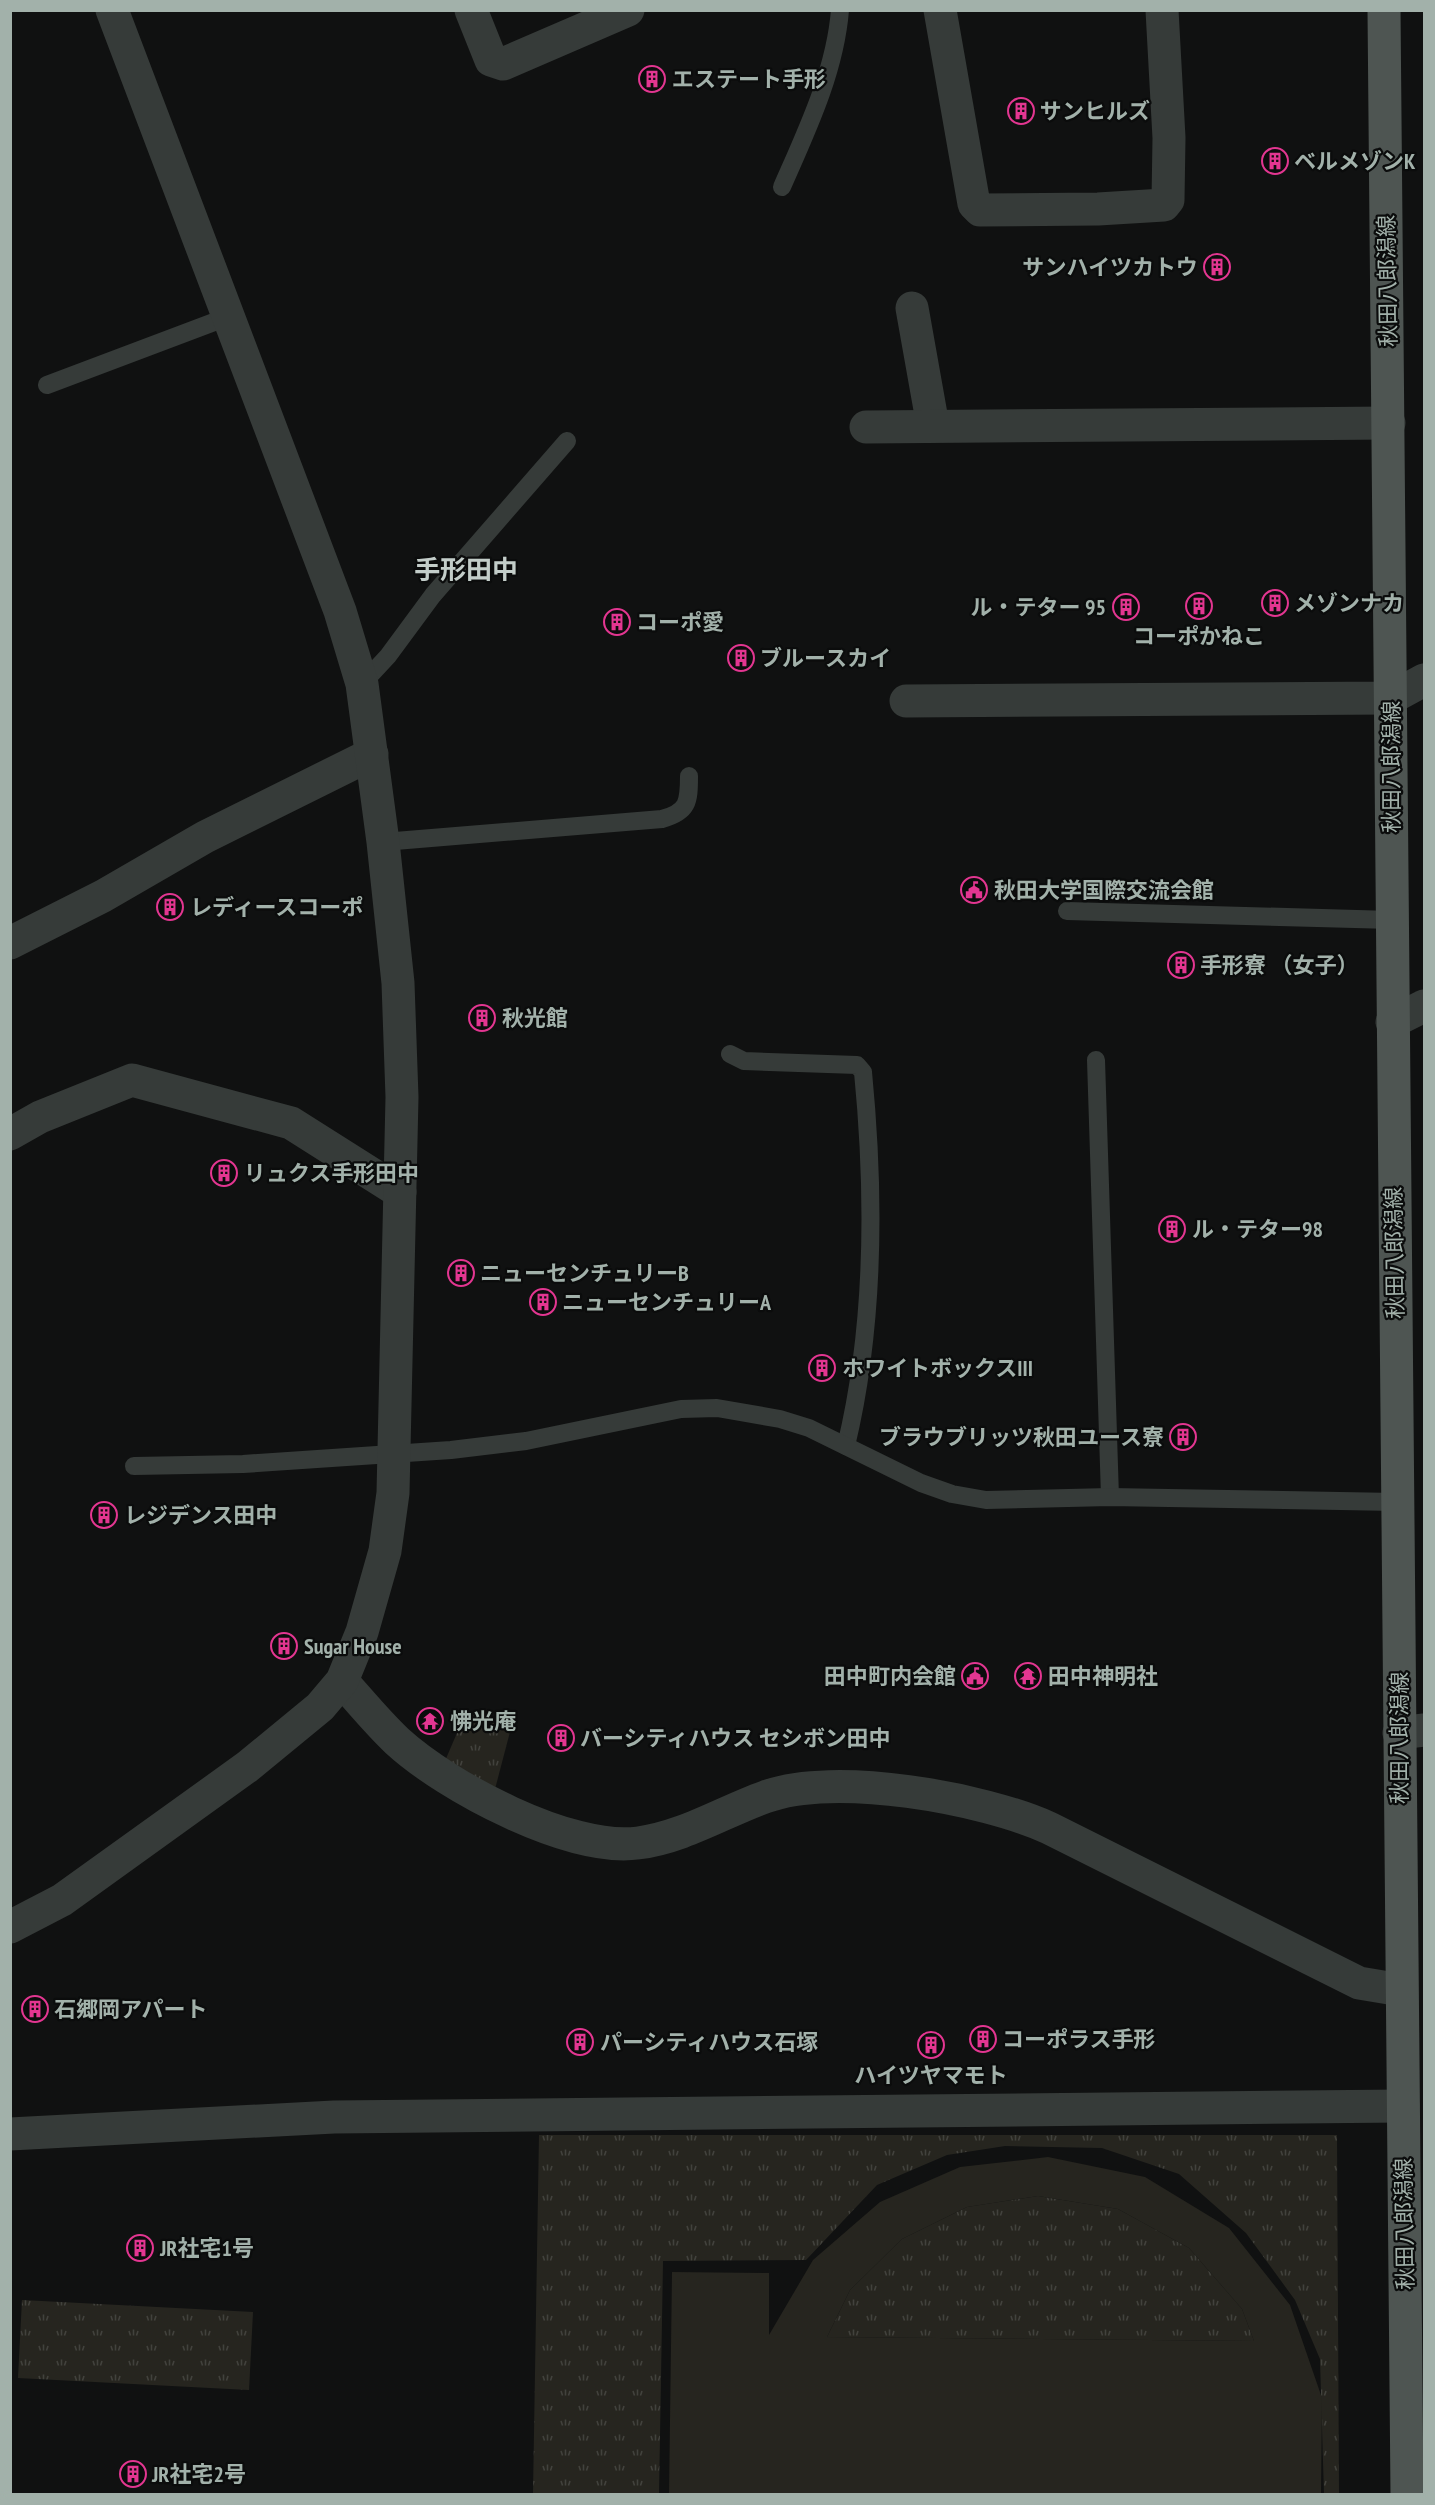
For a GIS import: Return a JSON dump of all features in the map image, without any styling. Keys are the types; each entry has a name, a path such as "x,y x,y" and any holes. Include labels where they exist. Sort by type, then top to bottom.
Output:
{"main road":[{"name":"秋田八郎潟線","path":"1384,10 1396,1502 1412,1731 1401,1990 1407,2494"}],"street":[{"path":"10,1927 62,1900 247,1767 320,1707 342,1681 376,1591 386,1551 394,1453 402,1097 398,994 383,842 362,684 340,612 230,316 112,10"},
{"path":"471,10 491,60 503,64 628,10"},
{"path":"940,10 974,204 980,210 1098,209 1164,205 1168,200 1169,138 1162,10"},
{"path":"912,308 933,426"},
{"path":"866,427 1389,423"},
{"path":"906,701 1391,698 1425,680"},
{"path":"10,943 103,896 205,837 372,754"},
{"path":"1392,1022 1425,1006"},
{"path":"10,1134 40,1117 132,1080 291,1123 400,1192"},
{"path":"342,1681 398,1742 428,1765 470,1791 568,1836 598,1843 648,1841 703,1824 766,1797 816,1785 921,1795 992,1807 1017,1814 1049,1828 1359,1983 1401,1990"},
{"path":"10,2134 357,2116 1402,2106"}],"lane":[{"path":"782,187 830,64 837,42 840,10"},
{"path":"47,385 230,316"},
{"path":"362,684 388,656 433,595 567,441"},
{"path":"383,842 662,819 678,815 685,807 689,795 689,776"},
{"path":"1067,911 1392,920"},
{"path":"730,1054 744,1061 857,1065 863,1072 869,1242 867,1311 855,1407 846,1446"},
{"path":"1096,1060 1110,1497"},
{"path":"134,1466 243,1464 526,1441 663,1412 697,1408 747,1412 809,1428 921,1483 952,1494 986,1500 1110,1497 1396,1502"}],"green space":[{"path":"466,1712 511,1728 495,1789 445,1761"},
{"path":"539,2135 1337,2135 1339,2494 1324,2494 1320,2359 1295,2300 1246,2233 1179,2174 1102,2148 1005,2146 947,2155 877,2185 806,2260 663,2261 659,2494 533,2494"},
{"path":"1048,2157 1145,2177 1229,2228 1290,2305 1322,2398 1321,2494 669,2494 672,2272 769,2273 769,2335 813,2260 880,2202 960,2167","holes":["1038,2196 1118,2209 1189,2248 1242,2309 1254,2341 827,2337 850,2290 902,2239 967,2207"]},
{"path":"1038,2196 1118,2209 1189,2248 1242,2309 1254,2341 827,2337 850,2290 902,2239 967,2207"},
{"path":"22,2300 253,2312 249,2390 18,2378"}],"place":[{"name":"エステート手形","path":"652,79"},
{"name":"サンヒルズ","path":"1021,111"},
{"name":"ベルメゾンK","path":"1275,161"},
{"name":"サンハイツカトウ","path":"1217,267"},
{"name":"メゾンナカ","path":"1275,603"},
{"name":"コーポかねこ","path":"1199,606"},
{"name":"ル・テター 95","path":"1126,607"},
{"name":"コーポ愛","path":"617,622"},
{"name":"ブルースカイ","path":"741,658"},
{"name":"秋田大学国際交流会館","path":"974,890"},
{"name":"レディースコーポ","path":"170,907"},
{"name":"手形寮 （女子）","path":"1181,965"},
{"name":"秋光館","path":"482,1018"},
{"name":"リュクス手形田中","path":"224,1173"},
{"name":"ル・テター98","path":"1172,1229"},
{"name":"ニューセンチュリーB","path":"461,1273"},
{"name":"ニューセンチュリーA","path":"543,1302"},
{"name":"ホワイトボックスIII","path":"822,1368"},
{"name":"ブラウブリッツ秋田ユース寮","path":"1183,1437"},
{"name":"レジデンス田中","path":"104,1515"},
{"name":"Sugar House","path":"284,1646"},
{"name":"田中町内会館","path":"975,1676"},
{"name":"田中神明社","path":"1028,1676"},
{"name":"怫光庵","path":"430,1721"},
{"name":"バーシティハウス セシボン田中","path":"561,1738"},
{"name":"石郷岡アパート","path":"35,2009"},
{"name":"コーポラス手形","path":"983,2039"},
{"name":"パーシティハウス石塚","path":"580,2042"},
{"name":"ハイツヤマモト","path":"931,2045"},
{"name":"JR社宅1号","path":"140,2248"},
{"name":"JR社宅2号","path":"133,2474"}],"district":[{"name":"手形田中","path":"466,570"}]}
